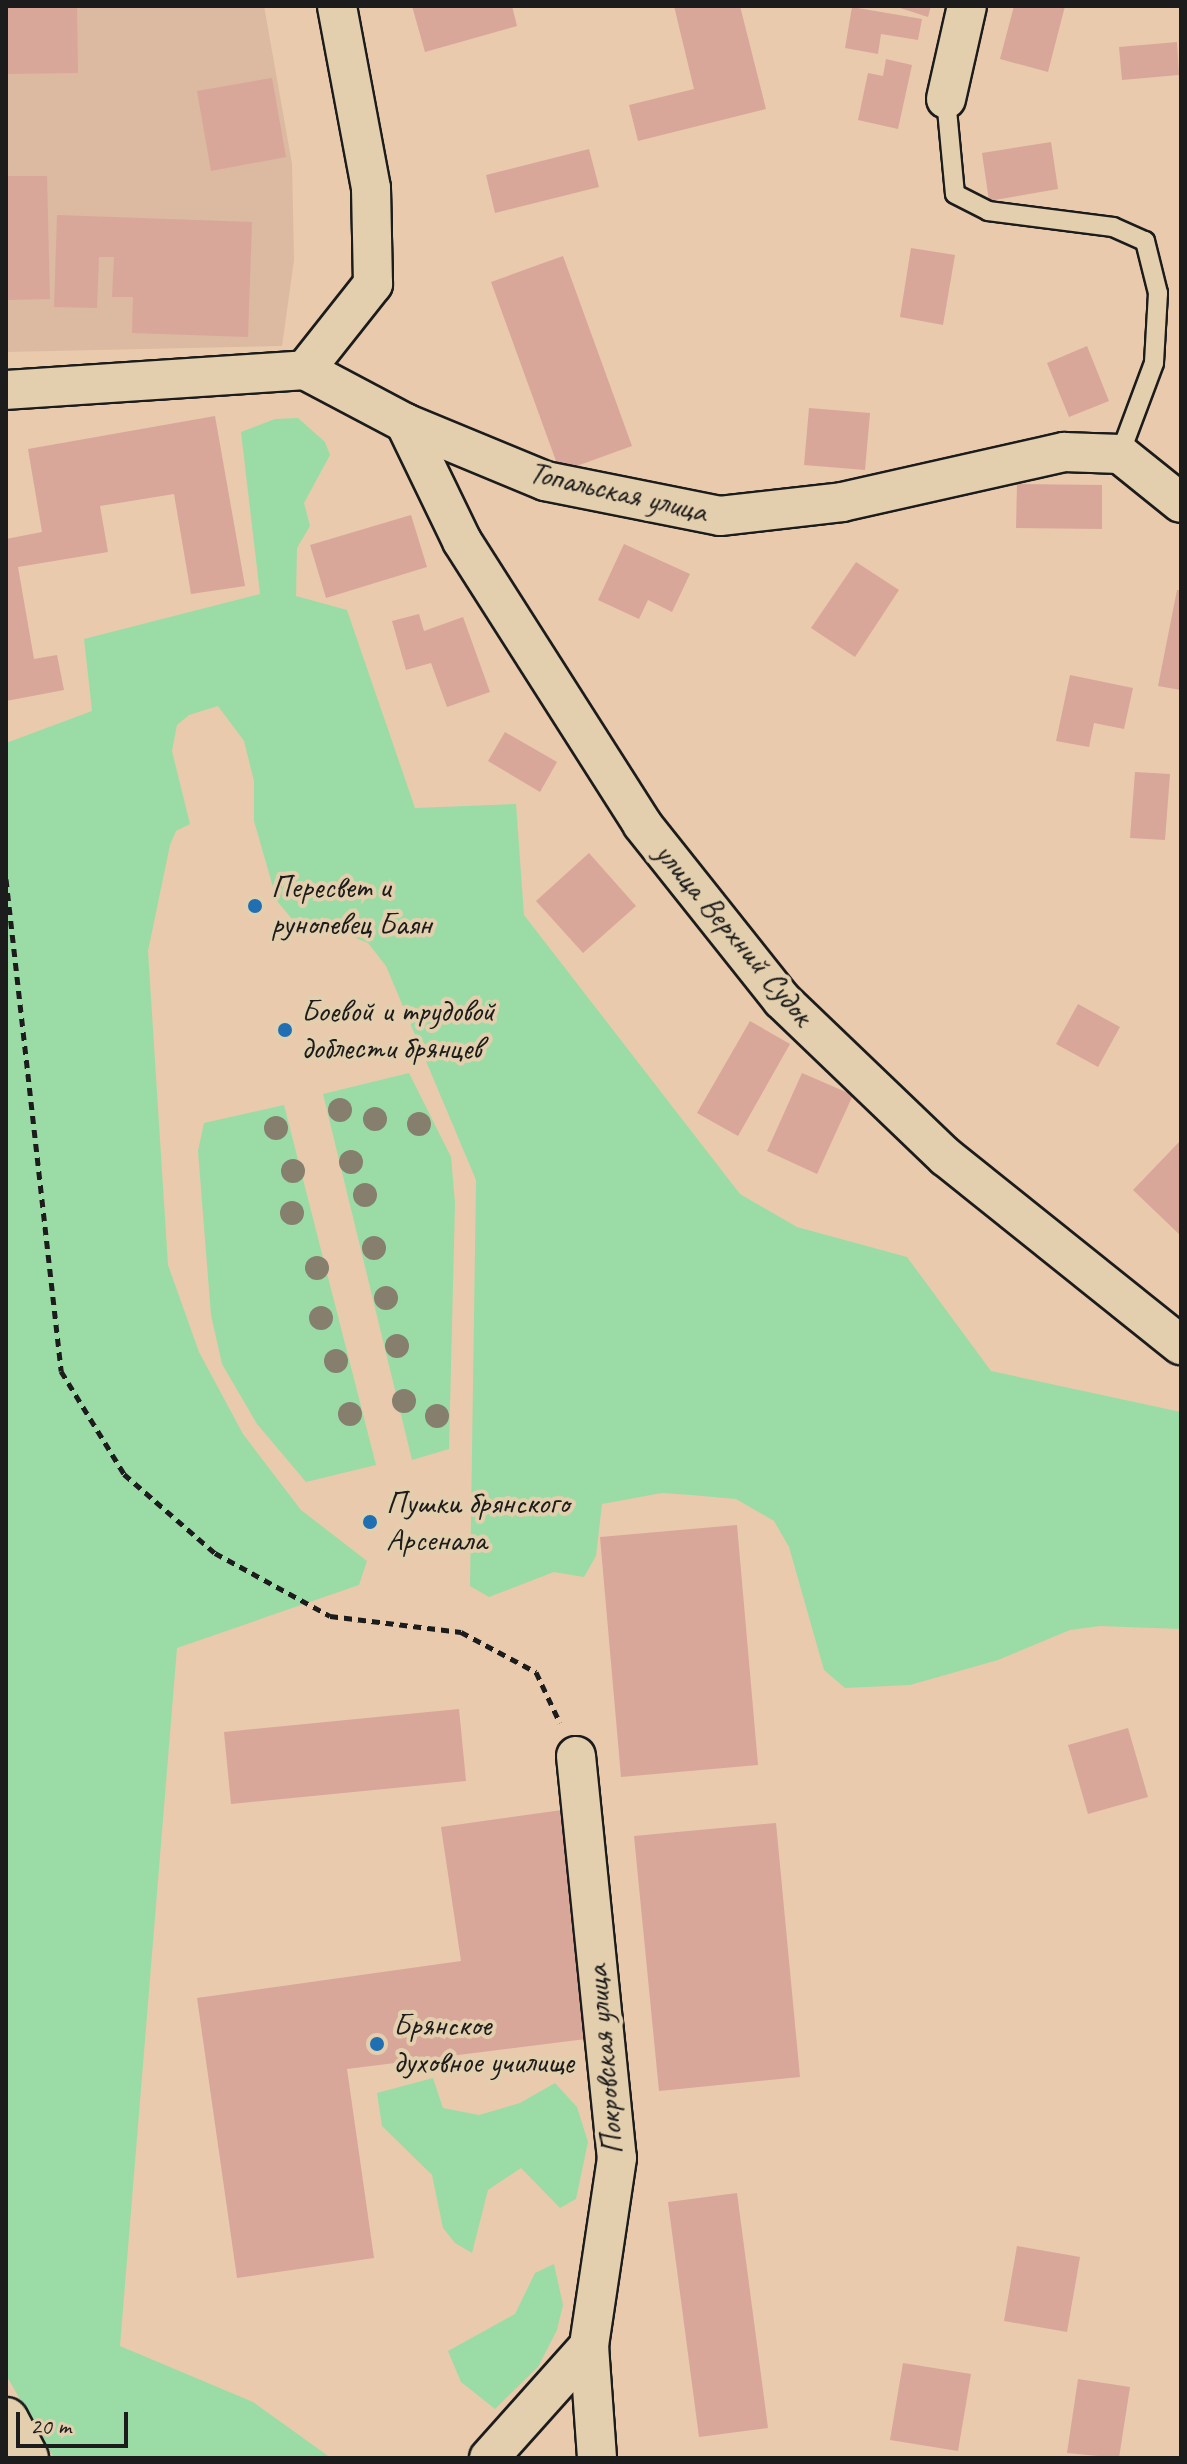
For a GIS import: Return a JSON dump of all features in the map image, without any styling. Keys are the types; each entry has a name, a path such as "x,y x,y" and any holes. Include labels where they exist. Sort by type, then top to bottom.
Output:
{"street":[{"path":"6,390 305,370 373,284 371,188 337,6"},
{"path":"946,99 967,6"},
{"name":"Топальская улица","path":"305,370 405,423 545,481 720,516 842,502 1064,452 1120,454"},
{"name":"улица Верхний Судок","path":"405,423 462,541 642,824 782,1000 946,1157 1181,1345"},
{"path":"1120,454 1181,503"},
{"name":"Покровская улица","path":"576,1756 617,2158 589,2346 597,2458"},
{"path":"489,2458 589,2346"},
{"path":"6,2420 26,2458"}],"lane":[{"path":"946,99 955,194 988,211 1113,227 1145,241 1158,293 1154,363 1120,454"}],"path":[{"path":"6,879 61,1371 124,1474 215,1553 330,1616 461,1632 536,1672 576,1756"}],"shaded area":[{"path":"6,6 264,6 292,164 294,260 282,346 6,352"}],"green space":[{"path":"298,418 325,442 330,455 304,503 310,526 297,548 296,596 347,610 415,808 516,804 524,915 740,1194 797,1227 907,1257 991,1371 1181,1412 1181,1629 1100,1626 1070,1630 998,1660 910,1685 845,1688 824,1670 789,1547 774,1521 736,1499 662,1493 602,1504 596,1556 584,1577 554,1572 489,1597 470,1586 476,1180 386,966 368,943 325,925 310,929 297,925 277,901 254,821 254,781 244,741 218,706 189,715 177,725 172,751 190,824 176,831 170,845 148,951 168,1265 199,1352 243,1434 301,1510 367,1561 359,1585 177,1648 120,2346 253,2402 331,2458 54,2458 6,2375 6,743 92,711 84,639 260,594 241,432 275,419"},
{"path":"409,1073 451,1157 455,1203 449,1449 412,1460 323,1094"},
{"path":"284,1105 376,1465 306,1482 257,1424 222,1364 211,1315 198,1151 204,1123"},
{"path":"433,2078 443,2108 479,2115 520,2103 555,2083 577,2107 588,2142 576,2199 560,2208 521,2168 488,2190 472,2253 455,2243 443,2228 432,2175 382,2126 377,2093"},
{"path":"554,2264 563,2305 557,2330 538,2367 495,2409 461,2382 448,2351 515,2314 535,2273"}],"building":[{"path":"6,6 77,6 78,73 6,74"},
{"path":"412,6 512,6 517,26 425,52"},
{"path":"674,6 740,6 766,109 638,141 629,105 694,89"},
{"path":"894,6 931,6 928,17"},
{"path":"1014,6 1065,6 1048,72 1000,59"},
{"path":"852,7 922,19 918,40 881,34 878,54 845,48"},
{"path":"1177,42 1179,75 1122,80 1119,47"},
{"path":"886,59 912,65 898,129 858,120 868,73 883,76"},
{"path":"272,78 286,157 211,171 197,91"},
{"path":"1051,142 1058,189 989,201 982,153"},
{"path":"589,149 599,187 495,213 486,175"},
{"path":"6,176 47,176 50,299 6,300"},
{"path":"57,215 252,222 248,337 132,333 133,297 112,297 114,257 99,257 97,308 54,307"},
{"path":"911,248 955,255 943,325 900,317"},
{"path":"563,256 632,446 560,472 491,282"},
{"path":"1087,346 1109,401 1069,417 1047,363"},
{"path":"809,408 870,413 865,470 804,465"},
{"path":"215,416 245,586 191,594 174,494 100,506 108,552 18,567 34,659 57,655 64,690 6,701 6,539 42,532 28,449"},
{"path":"1017,484 1102,485 1102,529 1016,528"},
{"path":"411,515 427,567 326,598 310,545"},
{"path":"624,544 690,574 672,612 648,600 639,619 598,600"},
{"path":"856,562 899,590 855,657 811,628"},
{"path":"1177,590 1181,590 1181,690 1158,686"},
{"path":"419,614 424,631 463,617 490,692 447,707 431,663 406,670 392,621"},
{"path":"1070,675 1133,688 1124,729 1094,723 1089,747 1056,741"},
{"path":"505,732 557,762 540,792 488,761"},
{"path":"1135,772 1170,774 1165,840 1130,838"},
{"path":"589,853 636,906 583,953 536,901"},
{"path":"1078,1004 1120,1027 1098,1067 1056,1044"},
{"path":"750,1021 790,1044 738,1136 697,1113"},
{"path":"802,1073 853,1095 817,1174 767,1151"},
{"path":"1181,1140 1181,1236 1133,1190"},
{"path":"737,1525 758,1765 621,1777 600,1537"},
{"path":"459,1709 466,1781 231,1804 224,1732"},
{"path":"1128,1728 1148,1797 1088,1814 1068,1745"},
{"name":"Брянское духовное училище","path":"562,1810 594,2038 347,2069 374,2258 237,2278 197,1998 461,1961 441,1827"},
{"path":"776,1823 800,2077 659,2091 634,1836"},
{"path":"737,2193 768,2428 699,2437 668,2202"},
{"path":"1017,2246 1080,2257 1067,2332 1004,2321"},
{"path":"903,2363 971,2374 958,2451 890,2440"},
{"path":"1078,2379 1130,2387 1119,2458 1067,2453"}],"place":[{"name":"Пересвет и рунопевец Баян","path":"255,906"},
{"name":"Боевой и трудовой доблести брянцев","path":"285,1030"},
{"name":"Пушки брянского Арсенала","path":"370,1522"},
{"name":"Брянское духовное училище","path":"377,2044"}]}
